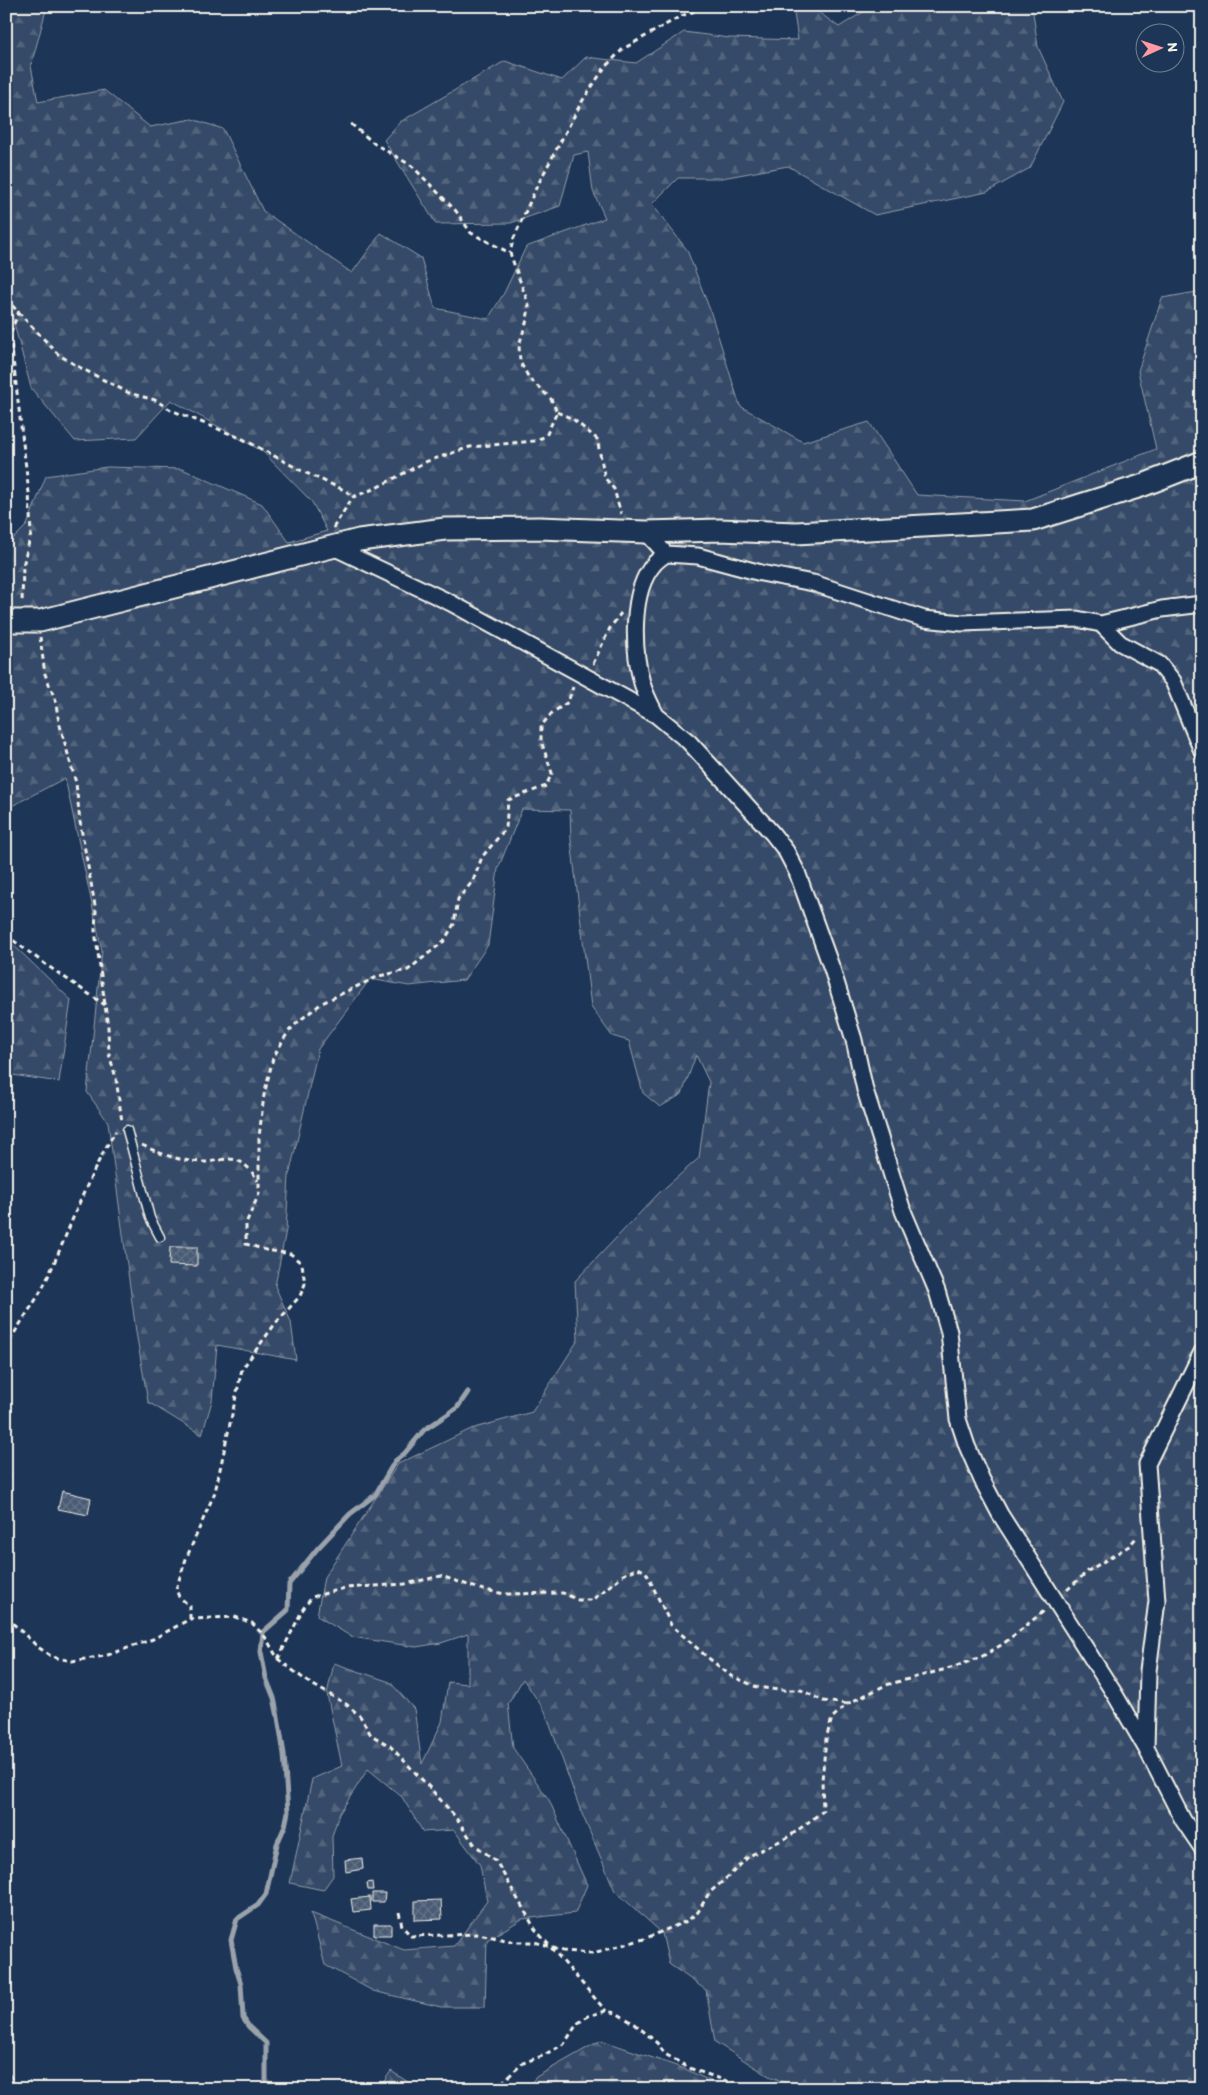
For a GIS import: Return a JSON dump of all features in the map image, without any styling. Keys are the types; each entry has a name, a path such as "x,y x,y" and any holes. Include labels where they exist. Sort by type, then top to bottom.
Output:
{"street":[{"path":"14,615 40,621 359,540 445,529 539,528 646,532 720,530 796,533 1033,520 1141,486 1202,462"},
{"path":"646,532 666,554"},
{"path":"323,550 451,603 656,715 689,742 772,833 786,851 796,872 832,969 854,1040 865,1090 903,1211 938,1291 949,1332 958,1419 967,1446 1000,1514 1146,1748 1183,1820 1202,1848"},
{"path":"656,715 642,683 636,644 636,608 645,581 654,564 666,554 698,556 813,583 924,619 962,623 1077,618 1101,624 1162,609 1202,604"},
{"path":"1101,624 1120,642 1159,664 1173,681 1202,751"},
{"path":"1146,1748 1148,1671 1158,1601 1147,1464 1202,1352"}],"lane":[{"path":"127,1130 150,1218 160,1237"}],"path":[{"path":"646,532 622,518 617,507 614,489 605,478 598,439 573,419 557,412 551,399 529,378 520,362 519,345 527,320 529,306 510,253 513,240 536,188 581,104 605,67 624,49 681,16 709,6"},
{"path":"351,124 376,144 412,166 456,211 471,233 510,253"},
{"path":"6,299 59,355 77,366 129,393 155,400 171,410 243,439 302,470 340,487 353,496"},
{"path":"14,615 31,534 30,501 10,334 19,311"},
{"path":"323,550 323,542 353,496 376,488 425,462 449,453 470,447 534,441 546,436 557,412"},
{"path":"190,1619 190,1606 179,1597 176,1589 186,1559 215,1492 242,1370 275,1324 300,1296 305,1284 302,1264 291,1254 246,1244 246,1223 259,1194 259,1137 264,1095 273,1058 288,1032 299,1020 322,1003 379,976 408,970 444,941 454,924 458,899 473,882 482,856 506,828 508,800 546,786 552,773 540,741 541,726 552,713 568,702 581,673 591,667 616,618 638,601"},
{"path":"40,621 41,652 45,674 55,699 59,722 76,783 80,822 96,911 95,931 106,1005 109,1054 116,1078 122,1122 136,1142 166,1156 204,1162 234,1159 242,1163 259,1182"},
{"path":"6,935 106,1005"},
{"path":"6,1349 26,1312 42,1288 98,1163 122,1122"},
{"path":"6,1447 10,1476 6,1494"},
{"path":"399,1912 402,1926 411,1936 479,1934 515,1942 535,1942 550,1948 593,1953 644,1939 687,1922 698,1912 709,1893 730,1876 749,1856 790,1836 823,1812 822,1780 826,1740 832,1718 847,1704 886,1685 954,1667 981,1656 1003,1644 1088,1571 1130,1546 1151,1521"},
{"path":"278,1659 303,1609 312,1597 345,1588 406,1584 441,1576 505,1594 563,1592 578,1600 592,1600 623,1575 638,1568 646,1572 671,1625 732,1676 758,1687 800,1690 823,1701 847,1704"},
{"path":"6,1617 38,1647 52,1657 72,1661 105,1656 153,1639 190,1619 235,1617 252,1623 266,1638 278,1659 308,1682 346,1704 360,1716 371,1735 390,1746 453,1814 475,1845 496,1861 535,1929 606,2011"},
{"path":"496,2089 523,2063 542,2056 564,2044 577,2024 588,2016 606,2011 616,2013 635,2024 657,2043 665,2054 689,2068 750,2089"},
{"path":"6,2066 15,2089"}],"green space":[{"path":"6,6 47,6 31,66 38,102 104,90 150,127 192,119 223,129 263,211 352,273 381,233 421,258 435,308 488,319 504,293 526,247 605,218 593,191 588,152 574,155 560,206 511,223 436,224 384,140 400,122 505,61 562,80 586,57 636,63 684,32 729,38 798,40 793,6 810,6 839,27 873,6 1032,6 1038,47 1063,102 1030,168 987,192 875,215 788,166 722,178 678,178 652,204 687,250 710,310 740,406 803,442 869,422 917,495 1025,501 1156,449 1138,371 1162,298 1202,291 1202,2089 801,2089 769,2076 715,2042 706,1990 669,1964 662,1933 615,1891 580,1809 545,1711 523,1679 508,1704 513,1748 549,1800 587,1885 575,1913 522,1919 487,1940 485,2007 441,2007 373,1991 325,1965 311,1913 404,1950 454,1946 487,1901 480,1865 454,1830 423,1832 402,1797 368,1769 339,1814 332,1836 333,1876 323,1890 290,1883 312,1779 342,1766 327,1694 334,1663 390,1682 414,1709 422,1764 442,1722 448,1682 468,1684 468,1634 441,1643 416,1647 352,1637 317,1616 324,1577 398,1464 471,1429 532,1412 578,1340 575,1281 659,1193 699,1158 709,1082 696,1055 682,1094 660,1107 643,1093 629,1041 612,1036 591,1007 571,840 570,810 522,809 498,869 488,945 464,980 409,986 370,979 318,1049 289,1176 286,1230 275,1286 291,1322 296,1360 217,1345 212,1401 202,1435 148,1402 136,1332 108,1122 87,1092 102,951 65,778 6,809 6,546 27,525 46,476 107,467 182,469 262,504 289,542 327,531 312,502 262,451 171,400 136,438 75,441 31,388 6,293"},
{"path":"6,938 71,1000 59,1082 6,1074"},
{"path":"601,2040 685,2069 727,2089 526,2089 536,2077"},
{"path":"391,2071 411,2084 413,2089 379,2089"}],"building":[{"path":"170,1247 197,1247 197,1266 169,1265"},
{"path":"62,1491 91,1498 88,1515 58,1509"},
{"path":"362,1858 363,1869 346,1872 345,1860"},
{"path":"372,1882 373,1890 368,1890 367,1883"},
{"path":"372,1893 385,1893 384,1902 372,1902"},
{"path":"370,1897 371,1910 353,1912 351,1899"},
{"path":"441,1900 442,1919 415,1920 415,1901"},
{"path":"374,1924 391,1924 391,1935 374,1935"}],"waterway":[{"path":"266,2089 266,2043 249,2027 243,2018 241,1984 231,1940 237,1919 258,1905 266,1894 277,1844 285,1826 288,1812 284,1754 278,1717 274,1698 266,1678 261,1652 263,1632 288,1610 289,1584 317,1549 350,1514 375,1495 395,1461 404,1454 424,1430 457,1408 468,1392"}]}
